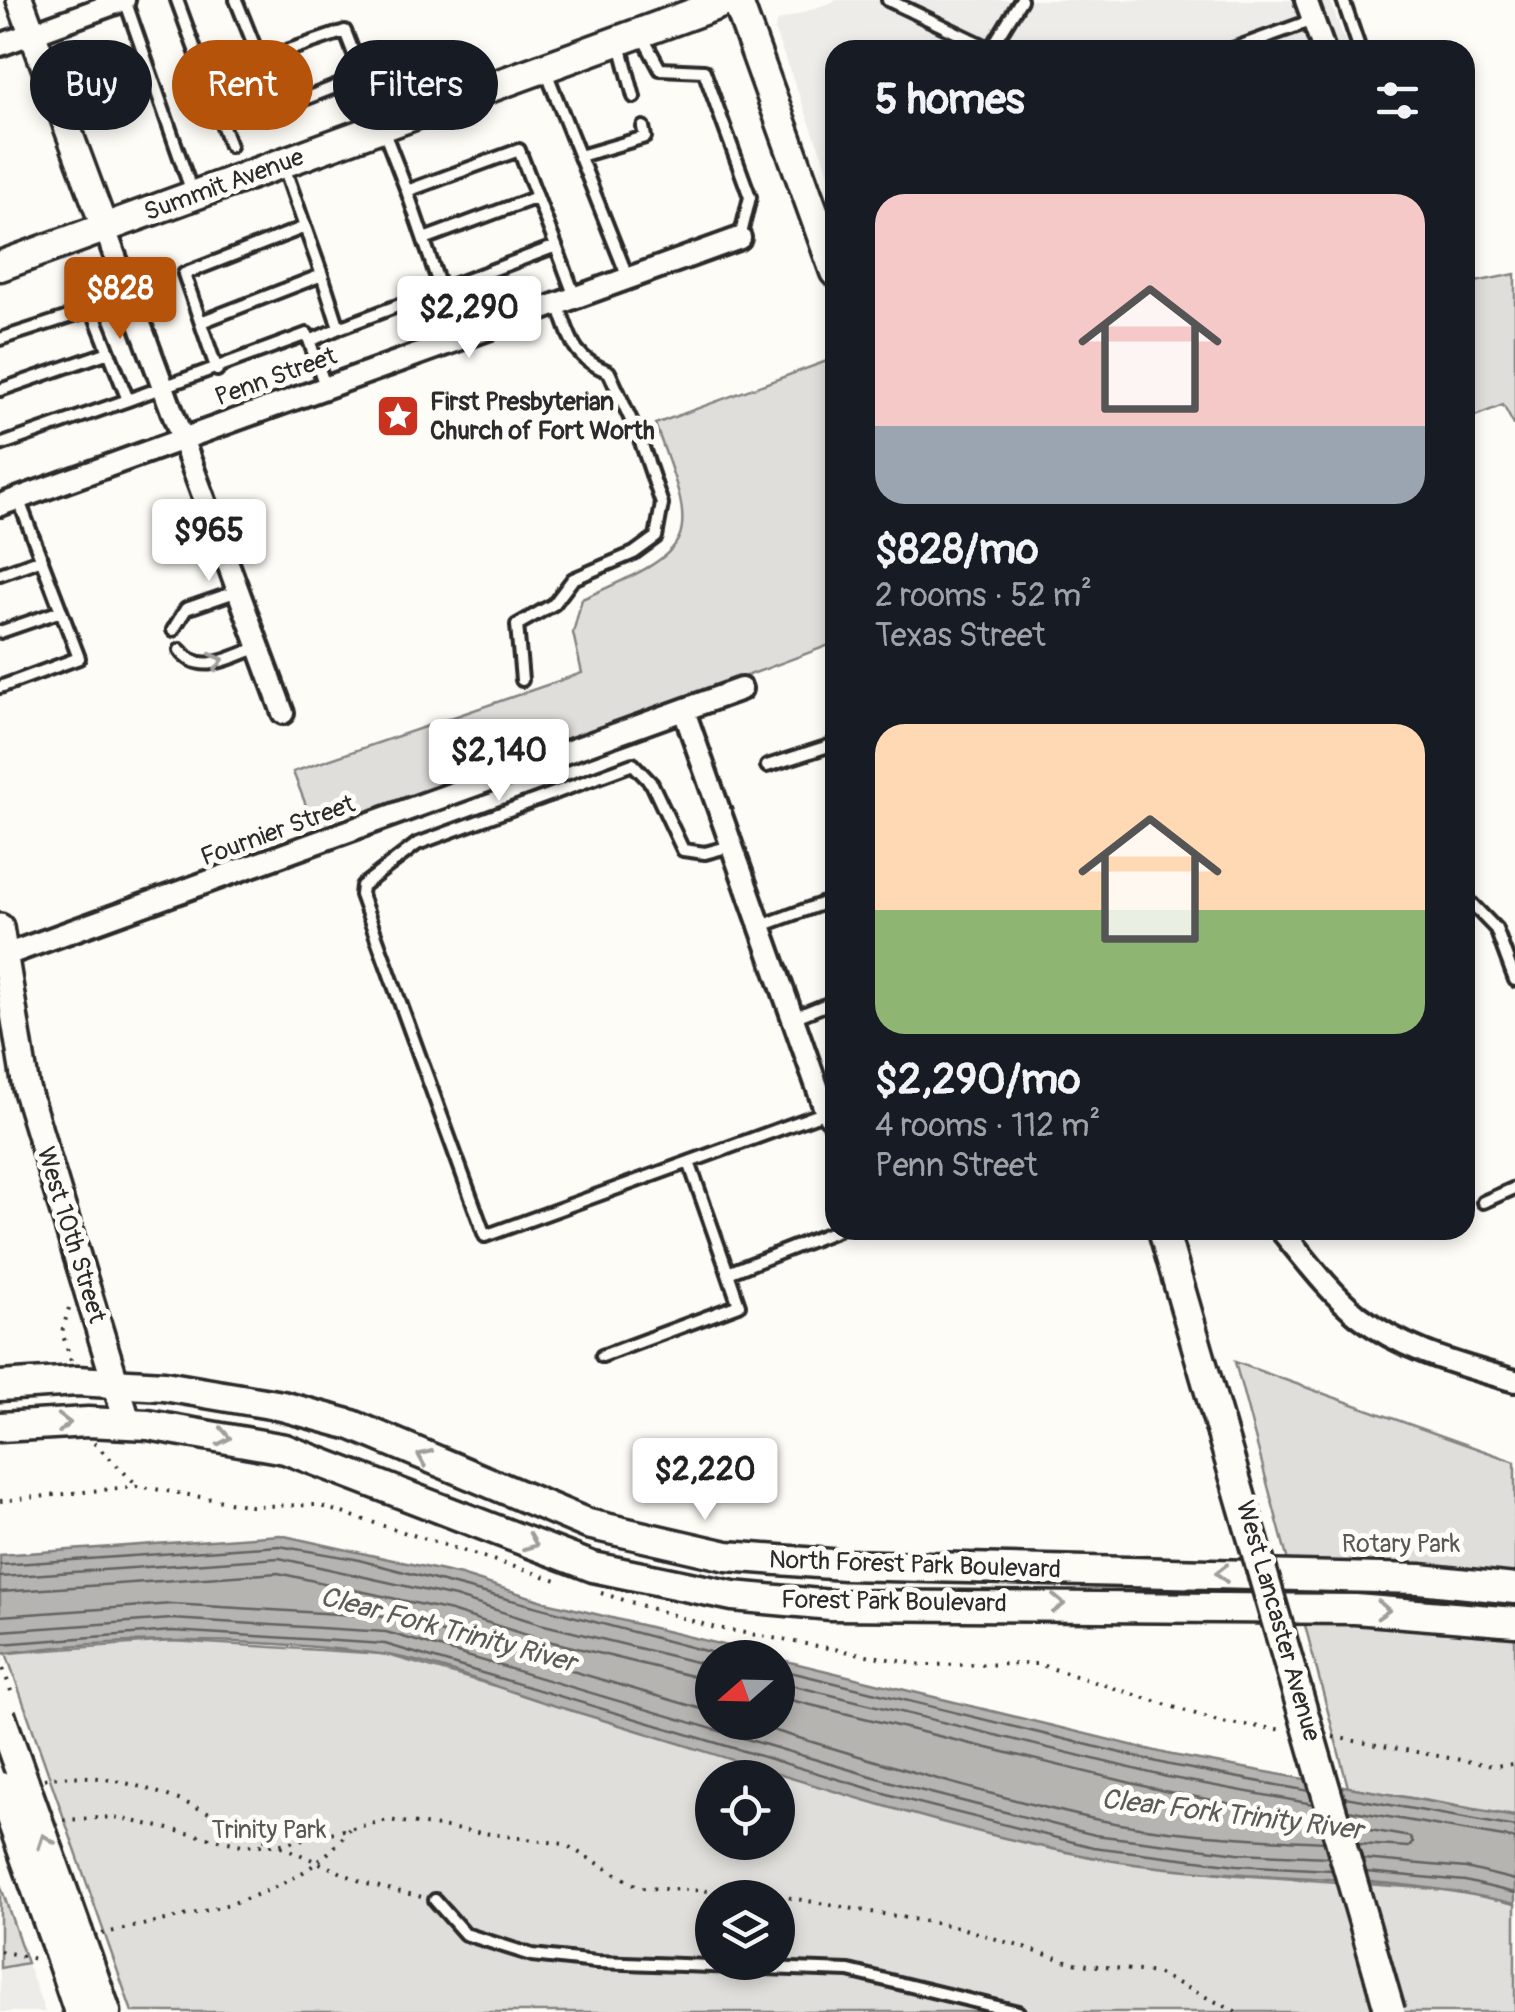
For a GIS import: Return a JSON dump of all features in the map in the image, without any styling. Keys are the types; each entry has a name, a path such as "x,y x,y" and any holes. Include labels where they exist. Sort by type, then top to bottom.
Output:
{"main road":[{"name":"Summit Avenue","path":"498,85 730,0"},
{"path":"737,0 825,244"},
{"name":"Summit Avenue","path":"0,266 375,130"},
{"name":"West Lancaster Avenue","path":"1167,1240 1390,2012"},
{"name":"North Forest Park Boulevard","path":"0,1386 116,1383 228,1394 320,1416 588,1524 727,1556 844,1565 1420,1579 1515,1590"},
{"name":"Forest Park Boulevard","path":"0,1427 128,1424 284,1449 593,1567 732,1596 831,1605 1356,1609 1515,1622"},
{"path":"0,1715 69,1943 79,2012"},
{"path":"0,1787 69,1943 106,2012"}],"street":[{"path":"20,0 282,713"},
{"path":"0,45 124,0"},
{"path":"1310,10 1320,40"},
{"name":"Penn Street","path":"9,501 740,238"},
{"name":"Fournier Street","path":"3,956 741,689"},
{"path":"684,712 825,1102"},
{"name":"West 10th Street","path":"0,926 26,1088 128,1424"},
{"path":"1290,1240 1336,1294 1384,1332 1448,1361 1515,1381"}],"lane":[{"path":"124,0 194,196"},
{"path":"177,0 230,146"},
{"path":"236,0 252,40"},
{"path":"888,0 970,40"},
{"path":"997,40 1020,0"},
{"path":"1342,0 1356,40"},
{"path":"1250,40 1310,10"},
{"path":"312,40 341,29 346,40"},
{"path":"630,37 634,96"},
{"path":"630,37 660,69 704,70 750,198 740,238"},
{"path":"545,68 628,278"},
{"path":"580,156 646,137 643,127"},
{"path":"384,130 441,290"},
{"path":"407,191 519,150 556,246 572,344 587,363 609,372 641,442 662,504 656,537 634,552 572,579 554,604 517,625 522,680"},
{"path":"283,164 339,328"},
{"path":"424,239 536,197"},
{"path":"218,370 184,274 306,227"},
{"path":"310,341 556,246"},
{"path":"201,322 322,275"},
{"path":"0,338 130,297"},
{"path":"92,309 128,400"},
{"path":"0,446 164,390 308,334 325,386"},
{"path":"0,390 109,352"},
{"path":"0,687 80,658 42,559 9,501"},
{"path":"0,574 42,559"},
{"path":"173,630 186,610 238,591"},
{"path":"0,632 62,610"},
{"path":"180,650 189,662 204,666 259,648"},
{"path":"767,766 825,747"},
{"path":"731,846 705,853 683,850 652,784 633,764 417,844 362,886 361,895 485,1236 689,1162 825,1119"},
{"path":"760,927 825,903"},
{"path":"1475,907 1496,928 1515,980"},
{"path":"792,1018 825,1004"},
{"path":"602,1356 738,1305 689,1162"},
{"path":"1483,1202 1515,1188"},
{"path":"728,1273 825,1235"},
{"path":"435,1900 465,1934 532,1955 596,1962 849,1972 1018,2012"}],"path":[{"path":"92,1435 96,1448 138,1486"},
{"path":"0,1787 78,1776 124,1784 209,1813 314,1864 391,1892 435,1900"},
{"path":"47,1823 114,1816 242,1845 278,1845 388,1820 419,1821 463,1833 564,1844 641,1888 762,1892 958,1927 1074,1964 1156,1973 1236,2012"},
{"path":"0,1952 69,1943 216,1908 278,1884 314,1864 336,1848 350,1829"}],"shaded area":[{"path":"838,0 1330,0 1344,40 825,40 825,163 775,32 776,22"},
{"path":"27,1963 45,2012 0,2012 0,1967"}],"green space":[{"path":"1515,274 1515,427 1503,405 1475,416 1475,282"},
{"path":"825,362 825,647 318,836 293,772 582,673 573,633 582,599 649,567 679,537 683,518 679,495 655,424"},
{"name":"Rotary Park","path":"1235,1362 1515,1462 1515,1816 1348,1787"},
{"name":"Trinity Park","path":"172,1641 384,1654 753,1760 695,1760 695,1860 795,1860 795,1772 1091,1857 1236,1875 1464,1891 1515,1904 1515,2012 132,2012 6,1653"},
{"path":"0,1884 27,1963 0,1968"}],"water":[{"name":"Clear Fork Trinity River","path":"280,1535 461,1575 546,1602 703,1640 695,1640 695,1740 795,1740 795,1663 1172,1755 1515,1817 1515,1904 1410,1886 1144,1865 1024,1843 795,1779 795,1760 732,1760 400,1657 286,1645 190,1641 94,1644 0,1654 0,1555"}],"place":[{"name":"First Presbyterian Church of Fort Worth","path":"398,416"}]}
